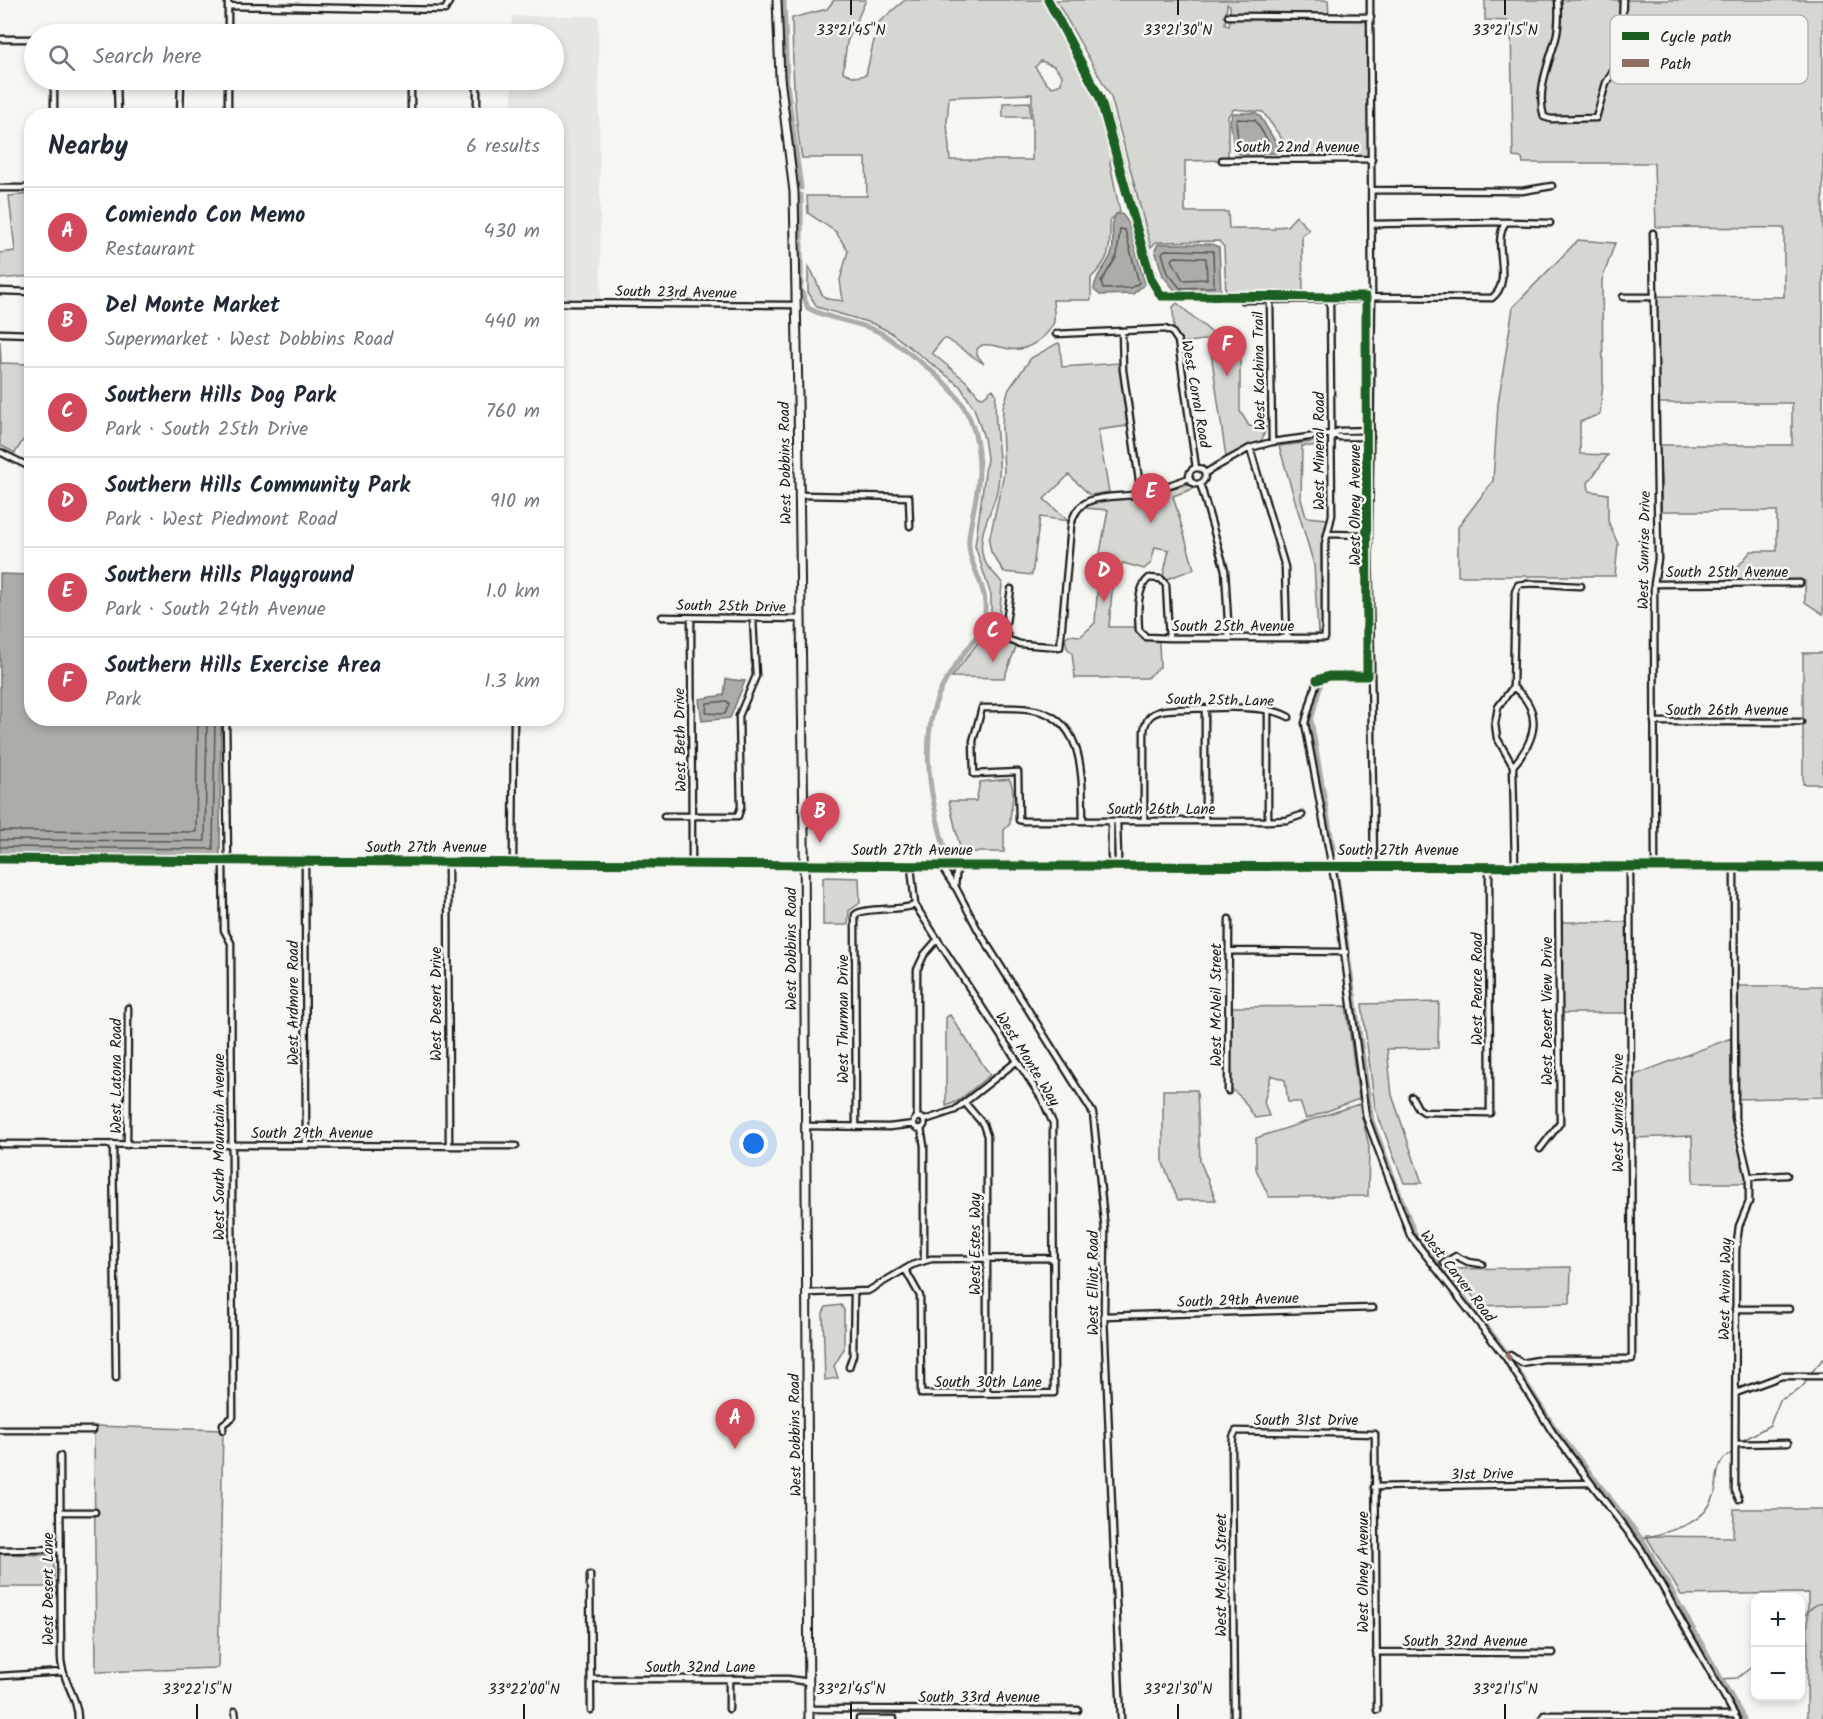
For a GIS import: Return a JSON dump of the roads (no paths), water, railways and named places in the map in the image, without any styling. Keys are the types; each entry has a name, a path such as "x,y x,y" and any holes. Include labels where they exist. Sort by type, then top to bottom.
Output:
{"street":[{"path":"228,24 228,3 445,10 450,0"},
{"name":"West Dobbins Road","path":"777,0 779,69 793,172 800,495 809,1719"},
{"name":"West Olney Avenue","path":"1370,0 1372,298 1369,535 1374,865"},
{"path":"1558,0 1557,36 1542,87 1544,117 1551,120 1596,118 1610,76"},
{"path":"1622,15 1623,0"},
{"path":"1228,16 1371,17"},
{"path":"0,39 24,39"},
{"path":"54,90 54,108"},
{"path":"117,90 118,108"},
{"path":"180,90 180,108"},
{"path":"228,90 228,108"},
{"path":"411,90 411,108"},
{"path":"477,90 477,108"},
{"name":"South 22nd Avenue","path":"1222,160 1372,159"},
{"path":"1372,189 1522,191 1552,186"},
{"path":"0,188 24,188"},
{"path":"1242,300 1492,298 1501,289 1501,234 1506,222"},
{"path":"1372,224 1550,223"},
{"name":"West Sunrise Drive","path":"1653,233 1658,559 1654,584 1655,867"},
{"path":"0,291 24,292"},
{"path":"1623,297 1654,297"},
{"name":"West Kachina Trail","path":"1270,300 1272,442"},
{"name":"West Mineral Road","path":"1325,638 1325,544 1332,515 1330,300"},
{"name":"South 23rd Avenue","path":"564,303 795,305"},
{"name":"West Corral Road","path":"1122,331 1165,329 1172,332 1178,341 1196,468"},
{"path":"1056,334 1122,331 1125,381 1141,494"},
{"path":"0,333 24,334"},
{"path":"1205,473 1250,448 1272,442 1349,430 1371,430"},
{"path":"1349,430 1349,437"},
{"path":"1331,434 1371,437"},
{"name":"West Kachina Trail","path":"1250,448 1285,567 1287,638"},
{"path":"0,452 24,464"},
{"path":"1190,478 1192,471 1196,468 1205,473"},
{"path":"1190,478 1194,483 1200,483 1204,480 1205,473"},
{"path":"1011,589 1005,629 1009,640 1020,644 1060,647 1072,517 1080,505 1099,497 1141,494 1190,478"},
{"path":"1200,483 1225,570 1229,638"},
{"path":"800,495 909,497 910,526"},
{"path":"1327,534 1369,535"},
{"name":"South 25th Avenue","path":"1169,638 1166,585 1161,579 1153,578 1147,580 1141,588 1139,627 1142,635 1149,638 1169,638 1229,638 1287,638 1325,638"},
{"path":"1515,866 1513,766 1497,738 1495,724 1498,707 1513,687 1515,592 1518,585 1527,583 1581,586"},
{"name":"South 25th Avenue","path":"1654,584 1800,584"},
{"name":"South 25th Drive","path":"662,617 800,619"},
{"name":"West Beth Drive","path":"691,618 692,863"},
{"path":"664,816 738,816 741,807 739,716 756,676 753,619"},
{"name":"West Carver Road","path":"1317,680 1305,723 1346,952 1366,1117 1410,1235 1506,1358 1553,1433 1641,1549 1736,1717"},
{"path":"1513,687 1528,703 1532,713 1533,734 1526,751 1513,766"},
{"name":"South 26th Lane","path":"1083,820 1080,756 1062,725 1030,709 982,708 973,741 974,774 1018,772 1019,820 1268,821 1287,820 1302,815"},
{"path":"1205,709 1205,821"},
{"name":"South 25th Lane","path":"1144,821 1144,731 1150,715 1166,710 1205,709 1268,710 1289,717"},
{"path":"1268,710 1268,821"},
{"name":"South 26th Avenue","path":"1654,722 1801,722"},
{"name":"West South Mountain Avenue","path":"223,1430 224,1424 233,1417 230,1145 231,943 224,930 226,726"},
{"path":"513,862 514,726"},
{"path":"1114,821 1111,857 1114,866"},
{"name":"South 27th Avenue","path":"0,859 911,866 1823,867"},
{"name":"West Ardmore Road","path":"305,861 306,1145"},
{"name":"West Desert Drive","path":"448,862 449,1146"},
{"name":"West Monte Way","path":"911,866 915,905 1048,1109 1053,1123 1054,1394"},
{"path":"949,866 955,886"},
{"name":"West Elliot Road","path":"949,866 955,886 978,930 1093,1113 1104,1220 1104,1316 1120,1719"},
{"name":"West Pearce Road","path":"1412,1097 1418,1108 1424,1112 1490,1113 1489,866"},
{"name":"West Desert View Drive","path":"1540,1149 1560,1122 1558,867"},
{"name":"West Sunrise Drive","path":"1510,1355 1522,1363 1543,1359 1632,1359 1630,867"},
{"name":"West Avion Way","path":"1734,867 1735,1118 1749,1177 1749,1202 1739,1226 1736,1250 1735,1490 1739,1499"},
{"name":"West Thurman Drive","path":"856,1127 856,911 894,910 915,905"},
{"name":"West McNeil Street","path":"1228,1091 1229,920"},
{"path":"914,1124 917,1118 917,970 924,955 937,940"},
{"path":"1229,951 1346,952"},
{"name":"West Latona Road","path":"127,1144 128,1008"},
{"path":"917,1118 925,1120 945,1114 965,1103 1017,1061"},
{"name":"West Estes Way","path":"965,1103 983,1124 987,1136 987,1394"},
{"path":"924,1261 924,1146 921,1128 925,1120"},
{"path":"806,1126 856,1127 914,1124 921,1128"},
{"name":"South 29th Avenue","path":"0,1144 516,1146"},
{"path":"112,1144 116,1378"},
{"path":"1749,1177 1787,1175"},
{"path":"1444,1263 1456,1256 1470,1263 1482,1264"},
{"path":"807,1293 854,1293 877,1288 905,1269 924,1261 1054,1258"},
{"name":"South 30th Lane","path":"905,1269 920,1296 921,1394 1054,1394"},
{"path":"849,1367 853,1355 854,1293"},
{"name":"South 29th Avenue","path":"1104,1316 1372,1308"},
{"path":"1736,1309 1789,1310"},
{"path":"1736,1394 1782,1376 1823,1376"},
{"path":"0,1430 93,1430"},
{"name":"West McNeil Street","path":"1234,1719 1232,1443 1236,1431"},
{"name":"South 31st Drive","path":"1236,1431 1361,1431 1375,1434"},
{"name":"West Olney Avenue","path":"1375,1434 1377,1710"},
{"path":"1736,1444 1788,1443"},
{"name":"West Desert Lane","path":"60,1455 62,1672 78,1707 78,1719"},
{"name":"31st Drive","path":"1374,1487 1589,1483"},
{"path":"60,1512 94,1512"},
{"path":"0,1550 60,1550"},
{"path":"590,1575 591,1710"},
{"name":"South 32nd Avenue","path":"1376,1652 1553,1653"},
{"path":"0,1676 62,1672"},
{"name":"South 32nd Lane","path":"591,1679 788,1679 809,1682"},
{"path":"729,1679 729,1709"},
{"name":"South 33rd Avenue","path":"809,1709 1077,1710"},
{"path":"236,1711 236,1719"},
{"path":"1542,1719 1544,1715 1736,1717"},
{"path":"859,1719 894,1719"}],"water":[{"path":"1233,113 1256,113 1260,116 1281,151 1240,154 1234,151 1230,120"},
{"path":"1116,214 1122,214 1128,222 1145,284 1133,294 1100,295 1094,290 1095,284 1112,252 1113,222"},
{"path":"1158,244 1211,244 1219,247 1221,293 1178,294 1163,276 1155,250"},
{"path":"0,574 24,575 24,726 221,726 220,855 0,853"},
{"path":"726,679 745,681 730,718 702,721 699,699 724,695"}],"waterway":[{"path":"784,0 787,84 801,188"},
{"path":"1051,0 1107,106 1156,281 1161,289"},
{"path":"801,195 801,285"},
{"path":"801,290 808,308 877,331 891,339 929,369 942,380 963,405 975,434 979,479 970,529 969,550 983,591 985,616 981,631 942,687 932,717 929,740 928,762 934,808 951,873"},
{"path":"1321,683 1311,720 1334,854"},
{"path":"1336,870 1372,1121 1414,1232 1506,1352"},
{"path":"1810,1374 1823,1359"},
{"path":"1513,1363 1555,1428 1644,1542 1744,1719"},
{"path":"1742,1441 1770,1425 1780,1400 1800,1389 1808,1378"},
{"path":"1641,1539 1684,1526 1702,1515 1714,1496 1720,1464 1733,1451"},
{"path":"1805,1615 1813,1607 1823,1603"},
{"path":"1721,1679 1737,1678 1751,1668"}],"place":[{"name":"Southern Hills Exercise Area","path":"1227,376"},
{"name":"Southern Hills Playground","path":"1151,523"},
{"name":"Southern Hills Community Park","path":"1104,602"},
{"name":"Southern Hills Dog Park","path":"993,662"},
{"name":"Del Monte Market","path":"820,843"},
{"name":"Comiendo Con Memo","path":"735,1449"}]}
